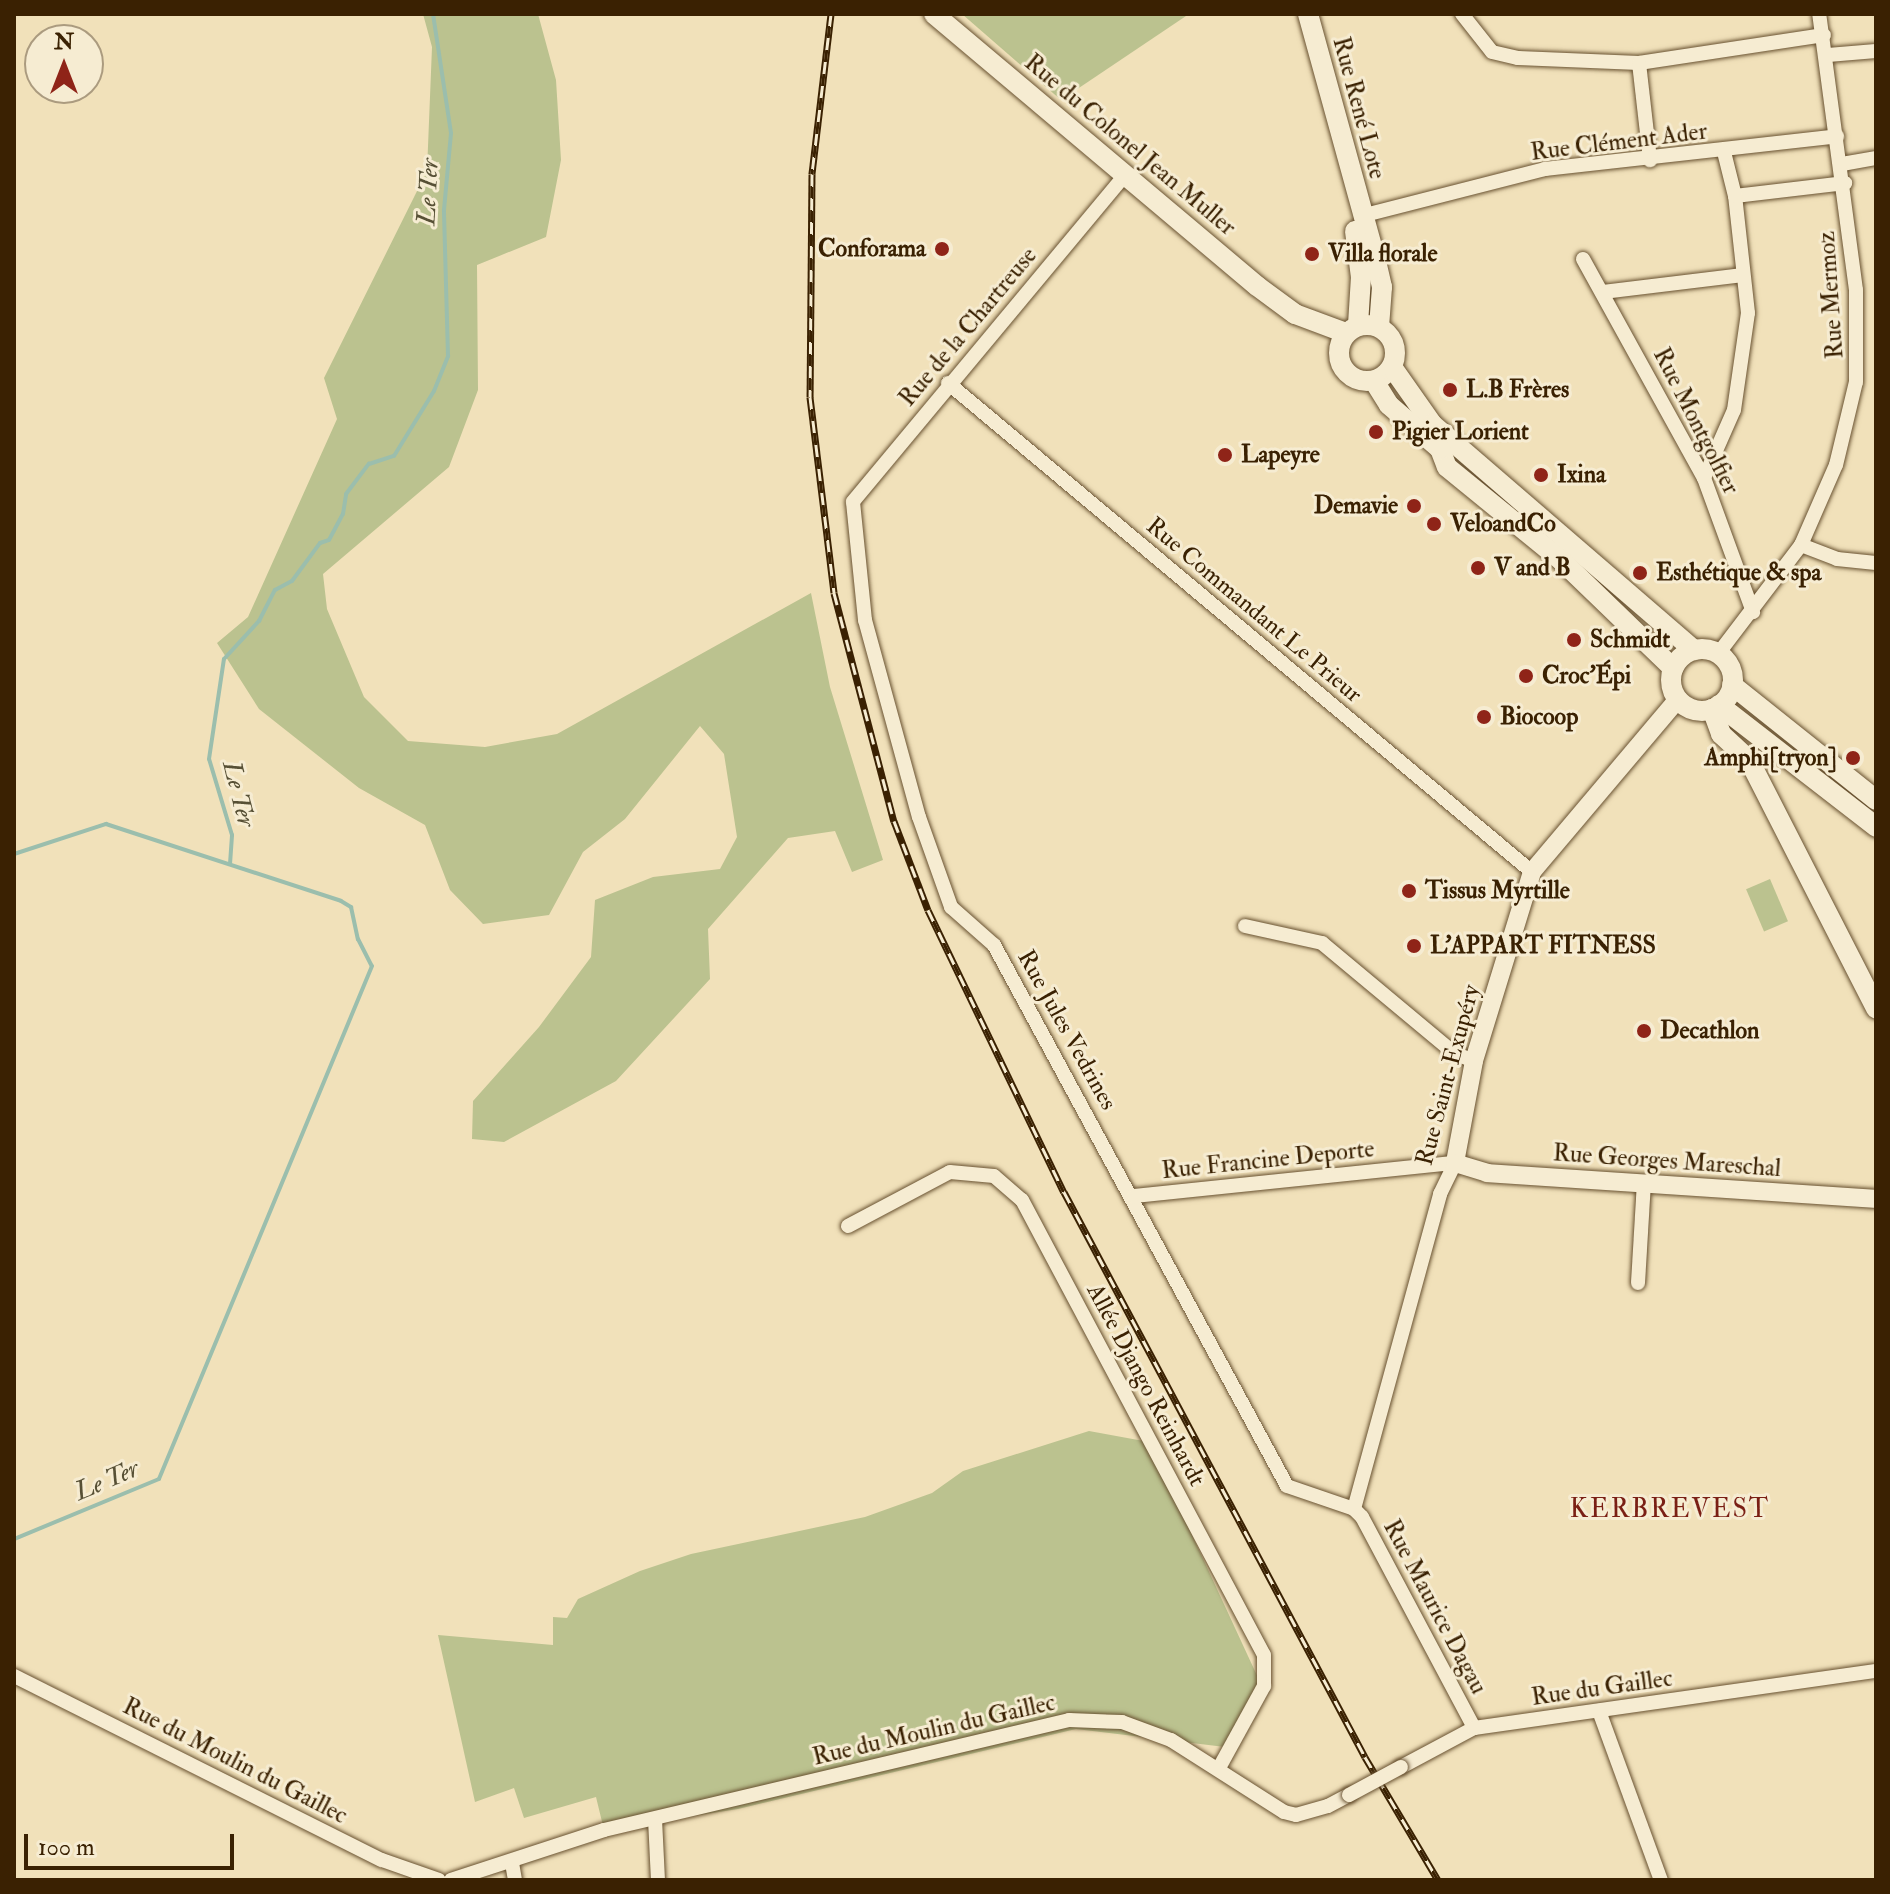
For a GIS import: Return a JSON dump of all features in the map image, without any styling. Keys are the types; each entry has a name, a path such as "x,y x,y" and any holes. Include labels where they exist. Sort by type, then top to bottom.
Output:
{"main road":[{"name":"Rue du Colonel Jean Muller","path":"934,14 1295,314 1338,358"},
{"name":"Rue René Lote","path":"1308,14 1361,216 1355,232 1361,277 1361,329"},
{"name":"Rue du Colonel Jean Muller","path":"1295,314 1361,329"},
{"path":"1392,367 1374,381 1350,377 1338,358 1361,329 1394,344 1392,367 1432,424 1694,650 1718,654 1730,667 1732,685 1716,707 1721,734 1749,760 1876,1008"},
{"path":"1374,381 1389,405 1440,449 1447,467 1561,560 1673,668"},
{"path":"1694,650 1673,668 1671,684 1678,699 1693,709 1716,707 1876,827"},
{"path":"1732,685 1876,800"}],"street":[{"path":"1462,14 1492,52 1518,58 1639,63 1824,35"},
{"name":"Rue Mermoz","path":"1718,654 1753,612 1801,545 1836,465 1858,367 1845,183 1828,55 1819,14"},
{"path":"1828,55 1876,51"},
{"path":"1639,63 1650,160"},
{"name":"Rue Clément Ader","path":"1361,216 1545,169 1724,152 1837,136"},
{"path":"1704,478 1734,410 1744,360 1748,313 1735,196 1724,152"},
{"path":"1842,164 1876,158"},
{"name":"Rue de la Chartreuse","path":"852,511 854,500 948,383 1125,175"},
{"path":"1735,196 1845,183"},
{"name":"Rue Montgolfier","path":"1583,259 1704,478 1753,612"},
{"path":"1603,292 1743,275"},
{"name":"Rue Commandant Le Prieur","path":"948,383 1532,872"},
{"name":"Rue Jules Vedrines","path":"852,511 865,620 919,817 951,907 994,945 1134,1196 1287,1486 1354,1509"},
{"path":"1801,545 1837,559 1876,563"},
{"name":"Rue Saint-Exupéry","path":"1354,1509 1440,1194 1455,1163 1474,1061 1532,872 1678,699"},
{"path":"1245,926 1322,943 1454,1053 1474,1061"},
{"name":"Rue Francine Deporte","path":"1134,1196 1455,1163"},
{"name":"Rue Georges Mareschal","path":"1455,1163 1487,1173 1876,1199"},
{"name":"Allée Django Reinhardt","path":"848,1226 950,1172 994,1176 1022,1200 1264,1655 1264,1686 1219,1768"},
{"path":"1638,1283 1644,1182"},
{"name":"Rue Maurice Dagau","path":"1354,1509 1474,1728"},
{"name":"Rue du Gaillec","path":"1349,1795 1474,1728 1876,1671"},
{"name":"Rue du Moulin du Gaillec","path":"14,1676 382,1860 439,1880"},
{"path":"1599,1711 1661,1880"},
{"name":"Rue du Moulin du Gaillec","path":"451,1880 512,1863 604,1830 1069,1720 1137,1726 1219,1768 1273,1808 1296,1815 1349,1795"},
{"path":"655,1819 658,1880"},
{"path":"512,1863 515,1880"}],"green space":[{"path":"423,14 538,14 556,80 561,160 546,237 477,265 478,390 449,467 323,574 327,609 364,697 408,741 485,747 557,734 811,593 830,687 883,860 852,872 835,831 788,838 708,929 710,979 616,1081 504,1142 472,1139 473,1101 539,1027 591,957 595,900 653,877 720,869 737,837 724,754 700,726 625,819 583,852 549,915 483,924 450,890 425,825 359,788 259,709 217,643 248,617 337,419 324,378 427,171 432,47"},
{"path":"962,14 1189,14 1061,100"},
{"path":"1770,879 1788,921 1764,932 1746,889"},
{"path":"1089,1431 1149,1442 1260,1682 1225,1747 1076,1729 738,1809 604,1830 596,1797 524,1818 514,1788 475,1802 438,1635 553,1645 553,1617 567,1618 578,1599 640,1571 691,1554 865,1517 932,1493 963,1471"}],"waterway":[{"name":"Le Ter","path":"230,864 232,835 209,759 224,659 259,621 275,590 292,581 320,543 329,540 343,514 346,494 369,464 394,456 434,391 448,356 444,210 451,133 433,14"},
{"name":"Le Ter","path":"14,854 106,824 341,901 351,907 358,939 372,966 159,1479 14,1539"}],"railway":[{"path":"831,14 812,174 810,397 834,593 894,821 928,910 1064,1192 1365,1757 1438,1880"}],"place":[{"name":"Conforama","path":"942,249"},
{"name":"Villa florale","path":"1312,254"},
{"name":"L.B Frères","path":"1450,390"},
{"name":"Pigier Lorient","path":"1376,432"},
{"name":"Lapeyre","path":"1225,455"},
{"name":"Ixina","path":"1541,475"},
{"name":"Demavie","path":"1414,506"},
{"name":"VeloandCo","path":"1434,524"},
{"name":"V and B","path":"1478,568"},
{"name":"Esthétique & spa","path":"1640,573"},
{"name":"Schmidt","path":"1574,640"},
{"name":"Croc'Épi","path":"1526,676"},
{"name":"Biocoop","path":"1484,717"},
{"name":"Amphi[tryon]","path":"1853,758"},
{"name":"Tissus Myrtille","path":"1409,891"},
{"name":"L'APPART FITNESS","path":"1414,946"},
{"name":"Decathlon","path":"1644,1031"}],"district":[{"name":"KERBREVEST","path":"1670,1510"}]}
